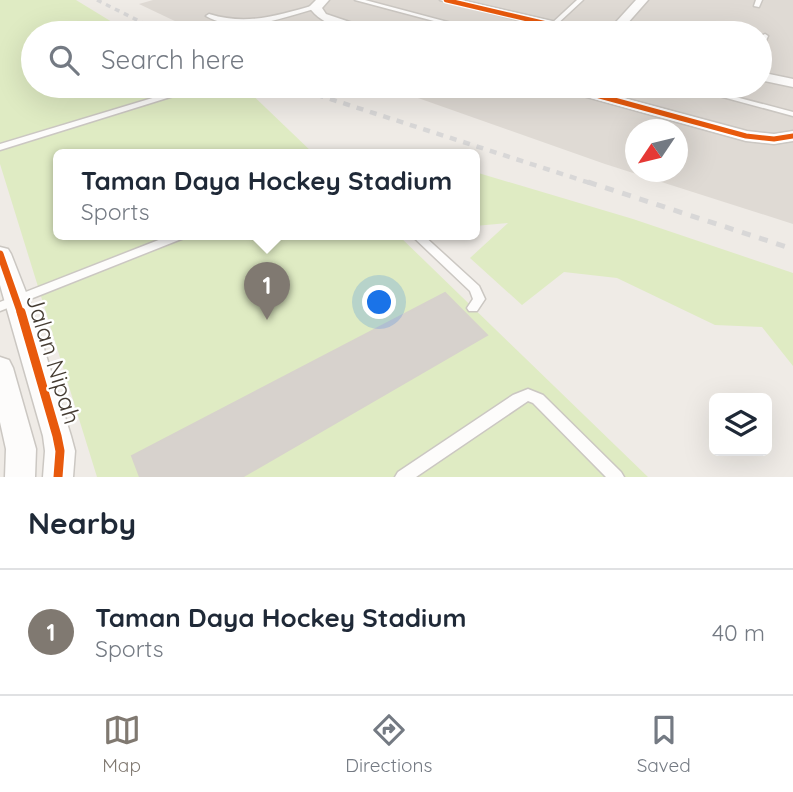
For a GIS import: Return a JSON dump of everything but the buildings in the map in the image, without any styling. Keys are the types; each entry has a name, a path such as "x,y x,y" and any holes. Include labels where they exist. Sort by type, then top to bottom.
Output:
{"street":[{"path":"446,0 537,21"},
{"path":"501,12 518,0"},
{"path":"623,21 642,0"},
{"path":"319,4 322,17 333,21"},
{"path":"772,79 793,83"},
{"path":"607,98 746,136 774,139 793,136"},
{"name":"Jalan Nipah","path":"0,254 9,303 59,443 58,477"},
{"path":"0,368 21,449 20,477"}],"lane":[{"path":"358,0 439,21"},
{"path":"557,21 580,0"},
{"path":"255,21 319,4"},
{"path":"209,16 218,20 234,21"},
{"path":"0,147 162,98"},
{"path":"732,98 793,114"},
{"path":"9,303 170,240"},
{"path":"422,240 475,289 479,299 473,308"},
{"path":"404,477 518,399 528,395 538,399 616,477"}],"shaded area":[{"path":"153,0 793,0 793,224 661,182 688,182 688,119 625,119 625,170 418,98 772,98 772,21 175,21 139,4"}],"green space":[{"path":"0,0 76,0 110,21 21,21 21,98 256,98 309,149 53,149 53,240 403,240 648,477 97,477 0,164"},
{"path":"480,173 633,219 793,273 793,366 762,327 715,325 617,278 564,272 522,305 470,258 508,223 480,226"}],"railway":[{"path":"97,0 139,21"},
{"path":"327,98 593,184"},
{"path":"588,182 793,249"}],"cycle path":[{"path":"446,0 535,21"},
{"path":"607,98 746,136 774,139 793,136"},
{"path":"0,254 17,300 57,436 60,451 58,477"}],"place":[{"name":"Taman Daya Hockey Stadium","path":"267,320"}]}
